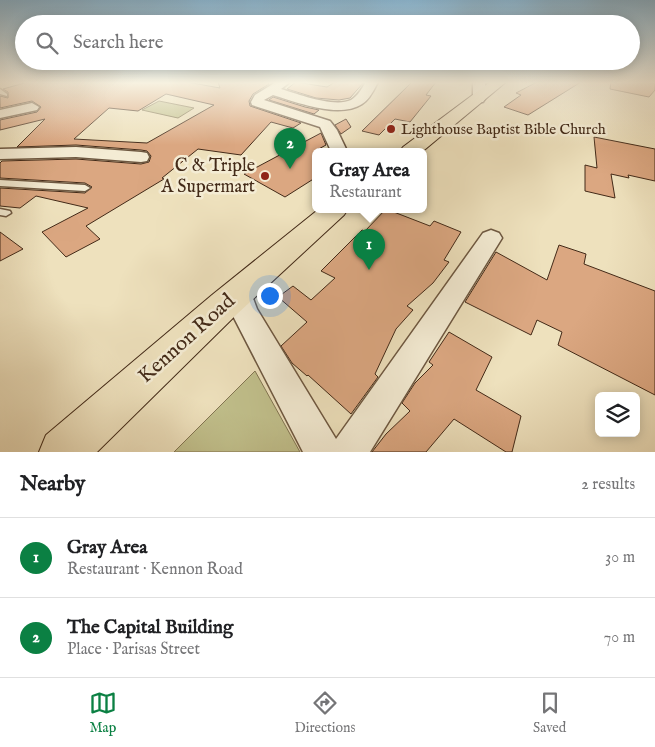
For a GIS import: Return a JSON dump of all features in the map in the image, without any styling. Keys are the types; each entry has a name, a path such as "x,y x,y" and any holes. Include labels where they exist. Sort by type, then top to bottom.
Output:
{"highway":[{"path":"413,148 464,103"},
{"name":"Kennon Road","path":"63,452 236,303 331,213"}],"street":[{"path":"261,103 325,124 330,127 333,143 337,148"},
{"path":"324,103 344,106 352,103"},
{"path":"0,114 32,107"},
{"path":"0,154 76,152 141,157"},
{"path":"350,452 491,238"},
{"path":"236,303 323,452"}],"lane":[{"path":"0,183 86,188"}],"shaded area":[{"path":"155,103 169,103 194,108 178,118 142,110"},
{"path":"255,371 300,452 174,452"}],"building":[{"path":"0,103 22,103 0,108"},
{"path":"35,103 151,103 138,111 109,108 74,139 147,143 214,105 206,103 249,103 250,106 301,123 293,128 271,122 241,155 198,149 162,178 164,179 86,226 100,239 66,257 42,232 88,208 36,196 20,208 0,206 0,188 85,193 92,187 85,183 0,178 0,163 2,161 76,159 141,164 149,162 151,156 147,151 141,150 76,145 17,147 45,119 0,130 0,120 37,112 41,107"},
{"path":"279,103 292,103 319,110 314,114"},
{"path":"390,103 425,103 410,122 395,119 379,135 362,131"},
{"path":"510,103 547,103 528,115 504,107"},
{"path":"346,119 351,127 341,134 335,125"},
{"path":"321,133 326,145 320,148 312,148 312,180 285,197 244,174"},
{"path":"594,137 655,149 655,181 628,175 629,178 611,174 615,198 585,191 585,165 597,168"},
{"path":"382,213 396,213 430,226 434,221 461,232 444,260 449,262 433,283 407,306 413,310 396,329 375,374 378,377 351,414 292,363 281,346 307,322 278,297 293,286 311,300 335,278 321,271 362,230 365,231"},
{"path":"0,232 23,249 0,261"},
{"path":"559,245 586,254 584,264 655,291 655,395 558,345 562,332 537,320 531,335 465,302 496,252 547,280"},
{"path":"449,332 492,357 476,390 521,416 512,452 506,452 454,419 426,452 372,452 386,434 410,411 402,403 415,383 433,365 429,362"}],"place":[{"name":"Lighthouse Baptist Bible Church","path":"391,129"},
{"name":"The Capital Building","path":"290,169"},
{"name":"C & Triple A Supermart","path":"265,176"},
{"name":"Gray Area","path":"369,270"}]}
